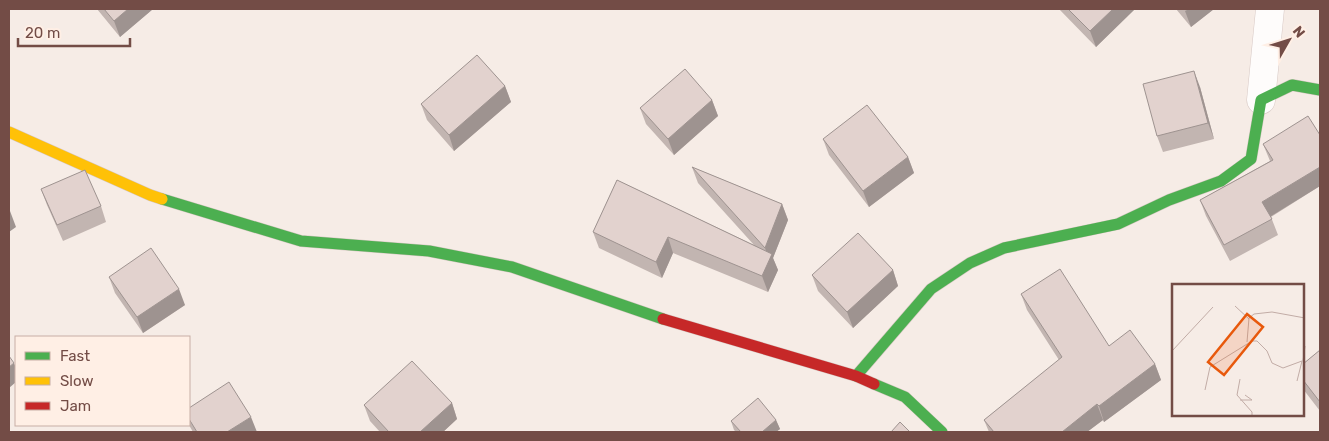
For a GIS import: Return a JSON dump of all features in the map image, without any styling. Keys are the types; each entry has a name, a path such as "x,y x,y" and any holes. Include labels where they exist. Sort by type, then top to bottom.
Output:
{"street":[{"path":"856,376 931,289 970,263 1004,248 1118,224 1169,200 1221,181 1251,159 1261,100 1270,9"},
{"path":"1261,100 1292,85 1320,90"},
{"path":"9,132 150,195 301,241 429,251 512,267 649,315 856,376 905,397 942,432"}],"building":[{"path":"104,9 128,9 114,21"},
{"path":"1068,9 1113,9 1090,31"},
{"path":"477,55 505,86 449,135 421,104"},
{"path":"685,69 712,100 668,139 640,108"},
{"path":"1194,71 1208,123 1157,136 1143,84"},
{"path":"867,105 908,157 863,191 823,139"},
{"path":"1308,116 1320,135 1320,167 1262,202 1272,219 1224,245 1200,200 1273,160 1263,144"},
{"path":"692,167 782,204 765,248"},
{"path":"85,170 101,206 57,225 41,189"},
{"path":"617,180 772,254 762,276 668,237 656,262 593,232"},
{"path":"858,233 893,270 847,312 812,275"},
{"path":"151,248 179,289 137,317 109,277"},
{"path":"1060,269 1109,346 1130,330 1155,364 1099,406 1097,404 1062,432 994,432 984,420 1062,357 1021,294"},
{"path":"1320,350 1320,402 1304,381 1304,363"},
{"path":"9,356 14,363 9,367"},
{"path":"412,361 452,403 420,432 389,432 364,405"},
{"path":"229,382 251,417 227,432 197,432 190,421 190,407"},
{"path":"758,398 776,420 762,432 741,432 731,421"},
{"path":"900,422 910,432 891,432"}],"traffic: fast":[{"path":"856,376 931,289 970,263 1004,248 1118,224 1169,200 1221,181 1251,159 1261,100 1292,85 1320,90"},
{"path":"162,199 301,241 429,251 512,267 663,319"},
{"path":"874,384 905,397 942,432"}],"traffic: slow":[{"path":"9,132 162,199"}],"traffic: jam":[{"path":"663,319 856,376 874,384"}]}
